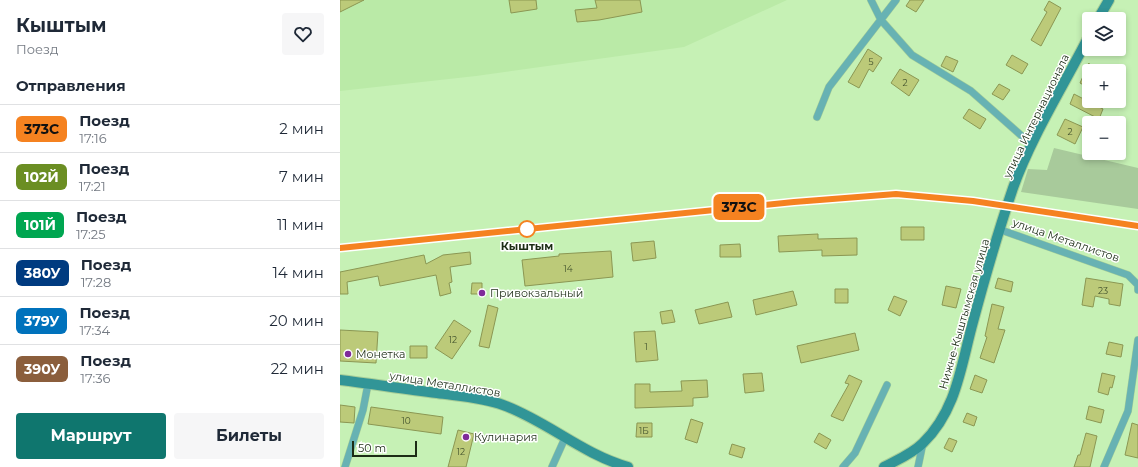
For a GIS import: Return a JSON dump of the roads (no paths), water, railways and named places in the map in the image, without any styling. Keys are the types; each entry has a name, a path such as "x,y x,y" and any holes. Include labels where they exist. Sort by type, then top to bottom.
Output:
{"main road":[{"path":"1102,12 1108,0"},
{"name":"улица Интернационала","path":"1001,230 1013,188 1032,145 1082,49"},
{"name":"Нижне-Кыштымская улица","path":"924,443 944,416 955,393 972,324 1001,230"},
{"name":"улица Металлистов","path":"340,380 490,401 503,405 531,418 608,461 628,467"},
{"path":"884,467 906,456 924,443"}],"street":[{"path":"872,0 881,20 912,55 971,91 1032,145"},
{"path":"817,117 829,87 896,0"},
{"name":"улица Металлистов","path":"1001,230 1128,274 1138,285 1138,290"},
{"path":"1104,467 1128,411 1138,340"},
{"path":"345,467 363,410 368,384"},
{"path":"843,467 855,453 887,385"},
{"path":"552,467 565,438"},
{"name":"Нижне-Кыштымская улица","path":"918,467 924,443"}],"railway":[{"path":"340,248 794,202 896,194 973,201 1138,226"}],"train":[{"name":"373C","path":"340,248 794,202 896,194 973,201 1032,212 1138,226"}],"place":[{"name":"Кыштым","path":"527,229"},
{"name":"Привокзальный","path":"482,293"},
{"name":"Монетка","path":"348,354"},
{"name":"Кулинария","path":"466,437"}]}
